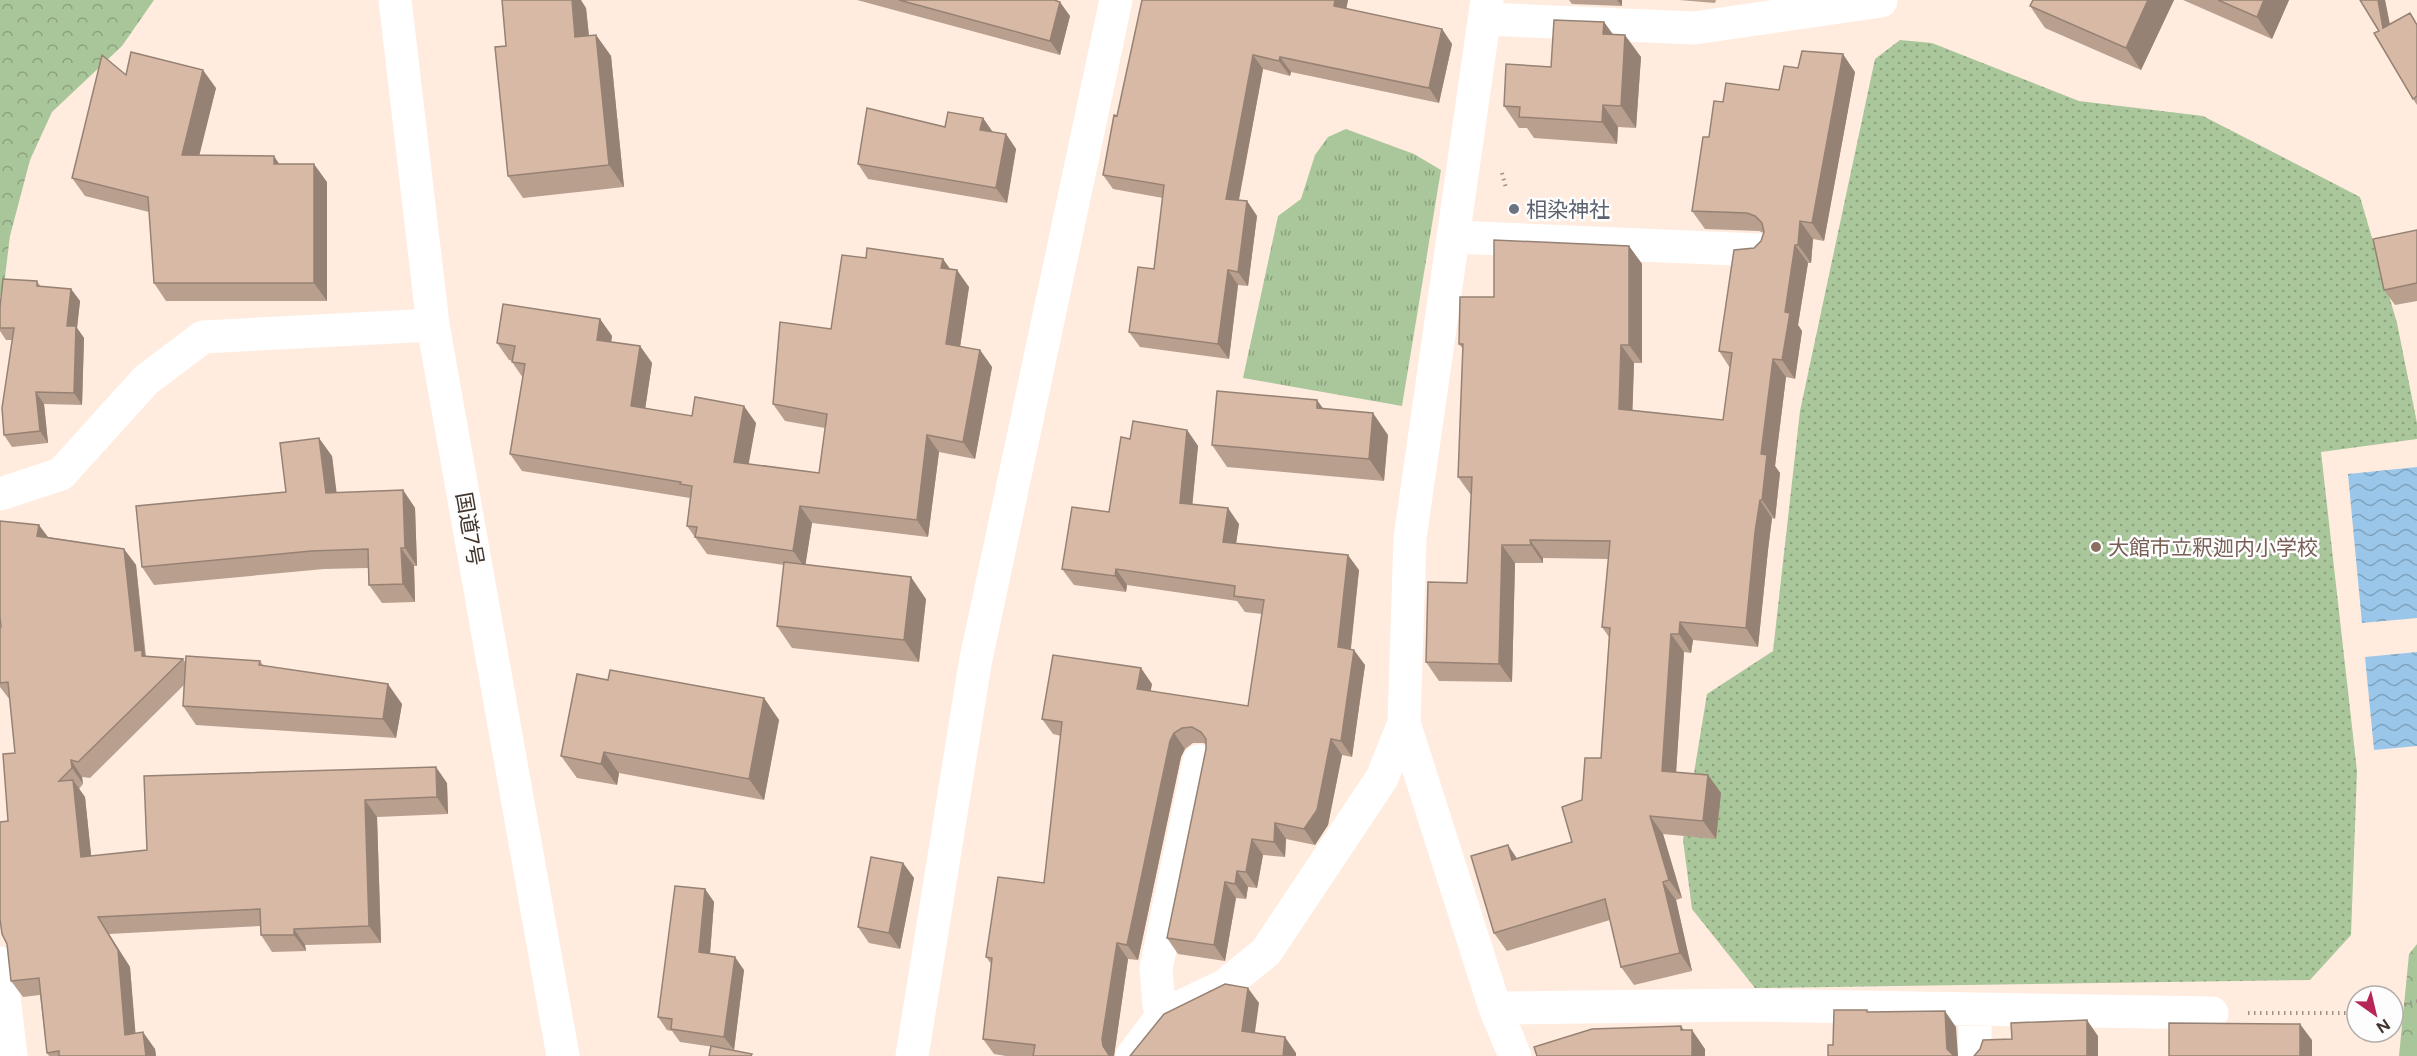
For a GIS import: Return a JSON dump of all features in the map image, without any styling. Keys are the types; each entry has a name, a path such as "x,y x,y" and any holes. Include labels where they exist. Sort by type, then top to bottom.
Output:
{"main road":[{"name":"国道7号","path":"395,0 433,325 563,1056"},
{"path":"912,1056 975,664 1116,0"},
{"path":"1515,1056 1495,1008 1404,723 1410,538 1487,9 1694,28 1881,1"},
{"path":"1454,237 1758,250"},
{"path":"0,494 61,474 146,380 203,337 433,325"},
{"path":"1132,1056 1163,1015 1224,986 1266,952 1382,778 1404,723"},
{"path":"1163,1015 1159,1005 1156,968 1199,760"},
{"path":"0,963 11,1056"},
{"path":"1495,1008 1750,1005 2212,1013"},
{"path":"1975,1009 1975,1056"}],"path":[{"path":"2212,1013 2345,1013"}],"green space":[{"path":"0,0 154,0 122,46 52,112 30,160 10,236 4,285 0,297"},
{"name":"大館市立釈迦内小学校","path":"1900,40 1932,43 2079,101 2203,116 2360,197 2397,323 2417,423 2417,439 2321,452 2357,771 2351,935 2310,980 1755,988 1692,909 1683,840 1707,694 1773,651 1800,411 1875,59"},
{"path":"1346,129 1414,154 1441,170 1402,406 1243,378 1278,216 1301,199 1315,155 1328,137"},
{"path":"2417,944 2417,1056 2399,1056 2400,1044 2405,1044 2405,995 2409,954"}],"water":[{"path":"2417,467 2417,618 2362,623 2348,474"},
{"path":"2417,652 2417,746 2374,750 2365,657"}],"building":[{"path":"502,0 572,0 575,37 596,35 609,165 508,176 495,47 506,46"},
{"path":"899,0 1054,0 1060,2 1050,41"},
{"path":"1142,0 1335,0 1334,6 1442,29 1429,88 1280,57 1279,61 1253,55 1226,199 1247,201 1238,272 1228,270 1218,344 1129,332 1138,267 1154,269 1164,185 1103,175 1114,115 1117,116"},
{"path":"2033,0 2148,0 2126,48 2030,6"},
{"path":"2218,0 2264,0 2257,17"},
{"path":"2360,0 2378,0 2383,28 2410,13 2417,25 2417,96 2413,99 2374,33 2379,31"},
{"path":"1554,20 1604,22 1603,34 1625,35 1621,106 1603,105 1602,122 1519,117 1520,107 1504,106 1506,64 1551,67"},
{"path":"1802,51 1843,54 1812,223 1800,221 1798,245 1795,245 1785,312 1790,313 1782,360 1773,359 1761,454 1767,455 1762,500 1760,500 1755,532 1746,628 1680,622 1679,634 1671,634 1662,771 1708,775 1703,821 1650,816 1669,880 1663,882 1680,953 1621,967 1605,899 1494,933 1471,856 1508,845 1512,860 1572,842 1562,807 1582,800 1585,758 1601,758 1610,628 1602,627 1610,541 1530,540 1531,545 1502,545 1499,664 1426,662 1428,582 1467,583 1472,477 1458,477 1463,344 1459,344 1460,297 1494,297 1494,240 1629,246 1629,345 1621,345 1619,409 1723,420 1732,353 1719,351 1734,250 1754,248 1761,241 1764,232 1762,223 1755,216 1747,213 1692,211 1703,137 1709,137 1714,101 1723,102 1726,83 1779,90 1784,66 1798,68"},
{"path":"131,52 203,70 182,155 274,156 274,164 314,164 314,283 154,283 148,197 72,178 102,55 126,75"},
{"path":"867,108 945,127 948,112 983,118 980,130 1006,134 996,188 858,164"},
{"path":"2417,230 2417,283 2384,290 2373,239"},
{"path":"867,248 943,259 941,268 957,270 946,344 980,350 963,442 927,435 917,520 800,506 793,551 695,537 697,527 687,526 692,486 680,484 681,482 510,454 525,364 512,362 515,346 497,343 503,304 600,319 597,340 640,346 631,406 692,416 695,397 744,406 734,462 819,473 827,414 773,404 780,322 831,329 842,255 866,258"},
{"path":"3,279 37,281 37,286 71,289 67,326 76,326 74,393 36,392 40,431 4,435 2,408 14,328 0,328"},
{"path":"1217,391 1317,400 1317,408 1373,413 1369,459 1212,445"},
{"path":"1133,421 1187,430 1180,503 1228,508 1223,542 1348,555 1338,647 1354,650 1341,741 1331,739 1317,810 1304,829 1275,823 1274,842 1252,839 1246,872 1237,871 1235,884 1225,882 1214,945 1167,938 1206,749 1206,739 1201,732 1192,727 1182,728 1174,733 1170,741 1127,945 1117,943 1102,1039 1103,1046 1112,1056 1033,1056 1035,1045 983,1039 992,958 986,957 998,877 1044,883 1062,722 1042,719 1053,655 1141,668 1137,689 1248,706 1264,600 1234,596 1235,586 1116,569 1115,576 1062,569 1072,507 1109,512 1121,437 1130,439"},
{"path":"319,438 326,493 403,490 405,548 401,548 403,584 369,585 368,549 311,551 142,567 136,506 286,492 280,443"},
{"path":"0,521 39,525 37,536 124,549 135,651 142,650 142,656 183,659 78,762 71,760 72,768 59,781 73,780 81,857 147,850 144,776 436,767 437,797 365,800 369,926 294,929 294,935 261,935 260,909 98,917 118,950 125,1035 143,1032 146,1056 59,1056 59,1051 47,1053 39,978 11,981 7,944 2,934 0,919 0,822 8,821 3,754 15,753 8,682 0,683"},
{"path":"784,562 911,577 904,640 777,626"},
{"path":"186,656 260,661 259,665 388,684 383,719 183,706"},
{"path":"610,670 764,698 749,779 604,752 601,764 561,756 577,674 608,680"},
{"path":"871,857 903,863 889,933 858,927"},
{"path":"675,886 705,889 699,952 735,957 724,1037 671,1029 672,1019 658,1017"},
{"path":"1225,984 1248,988 1242,1031 1285,1037 1283,1056 1130,1056 1164,1014"},
{"path":"1834,1010 1945,1011 1947,1049 1954,1056 1828,1056 1828,1045 1833,1045"},
{"path":"2087,1020 2087,1056 1974,1056 1983,1040 2012,1039 2011,1023"},
{"path":"2169,1023 2300,1024 2300,1056 2169,1056"},
{"path":"1681,1026 1681,1030 1692,1030 1692,1056 1537,1056 1534,1047 1592,1029"},
{"path":"711,1046 752,1054 751,1056 709,1056"}],"place":[{"name":"相染神社","path":"1514,209"},
{"name":"大館市立釈迦内小学校","path":"2096,547"}]}
